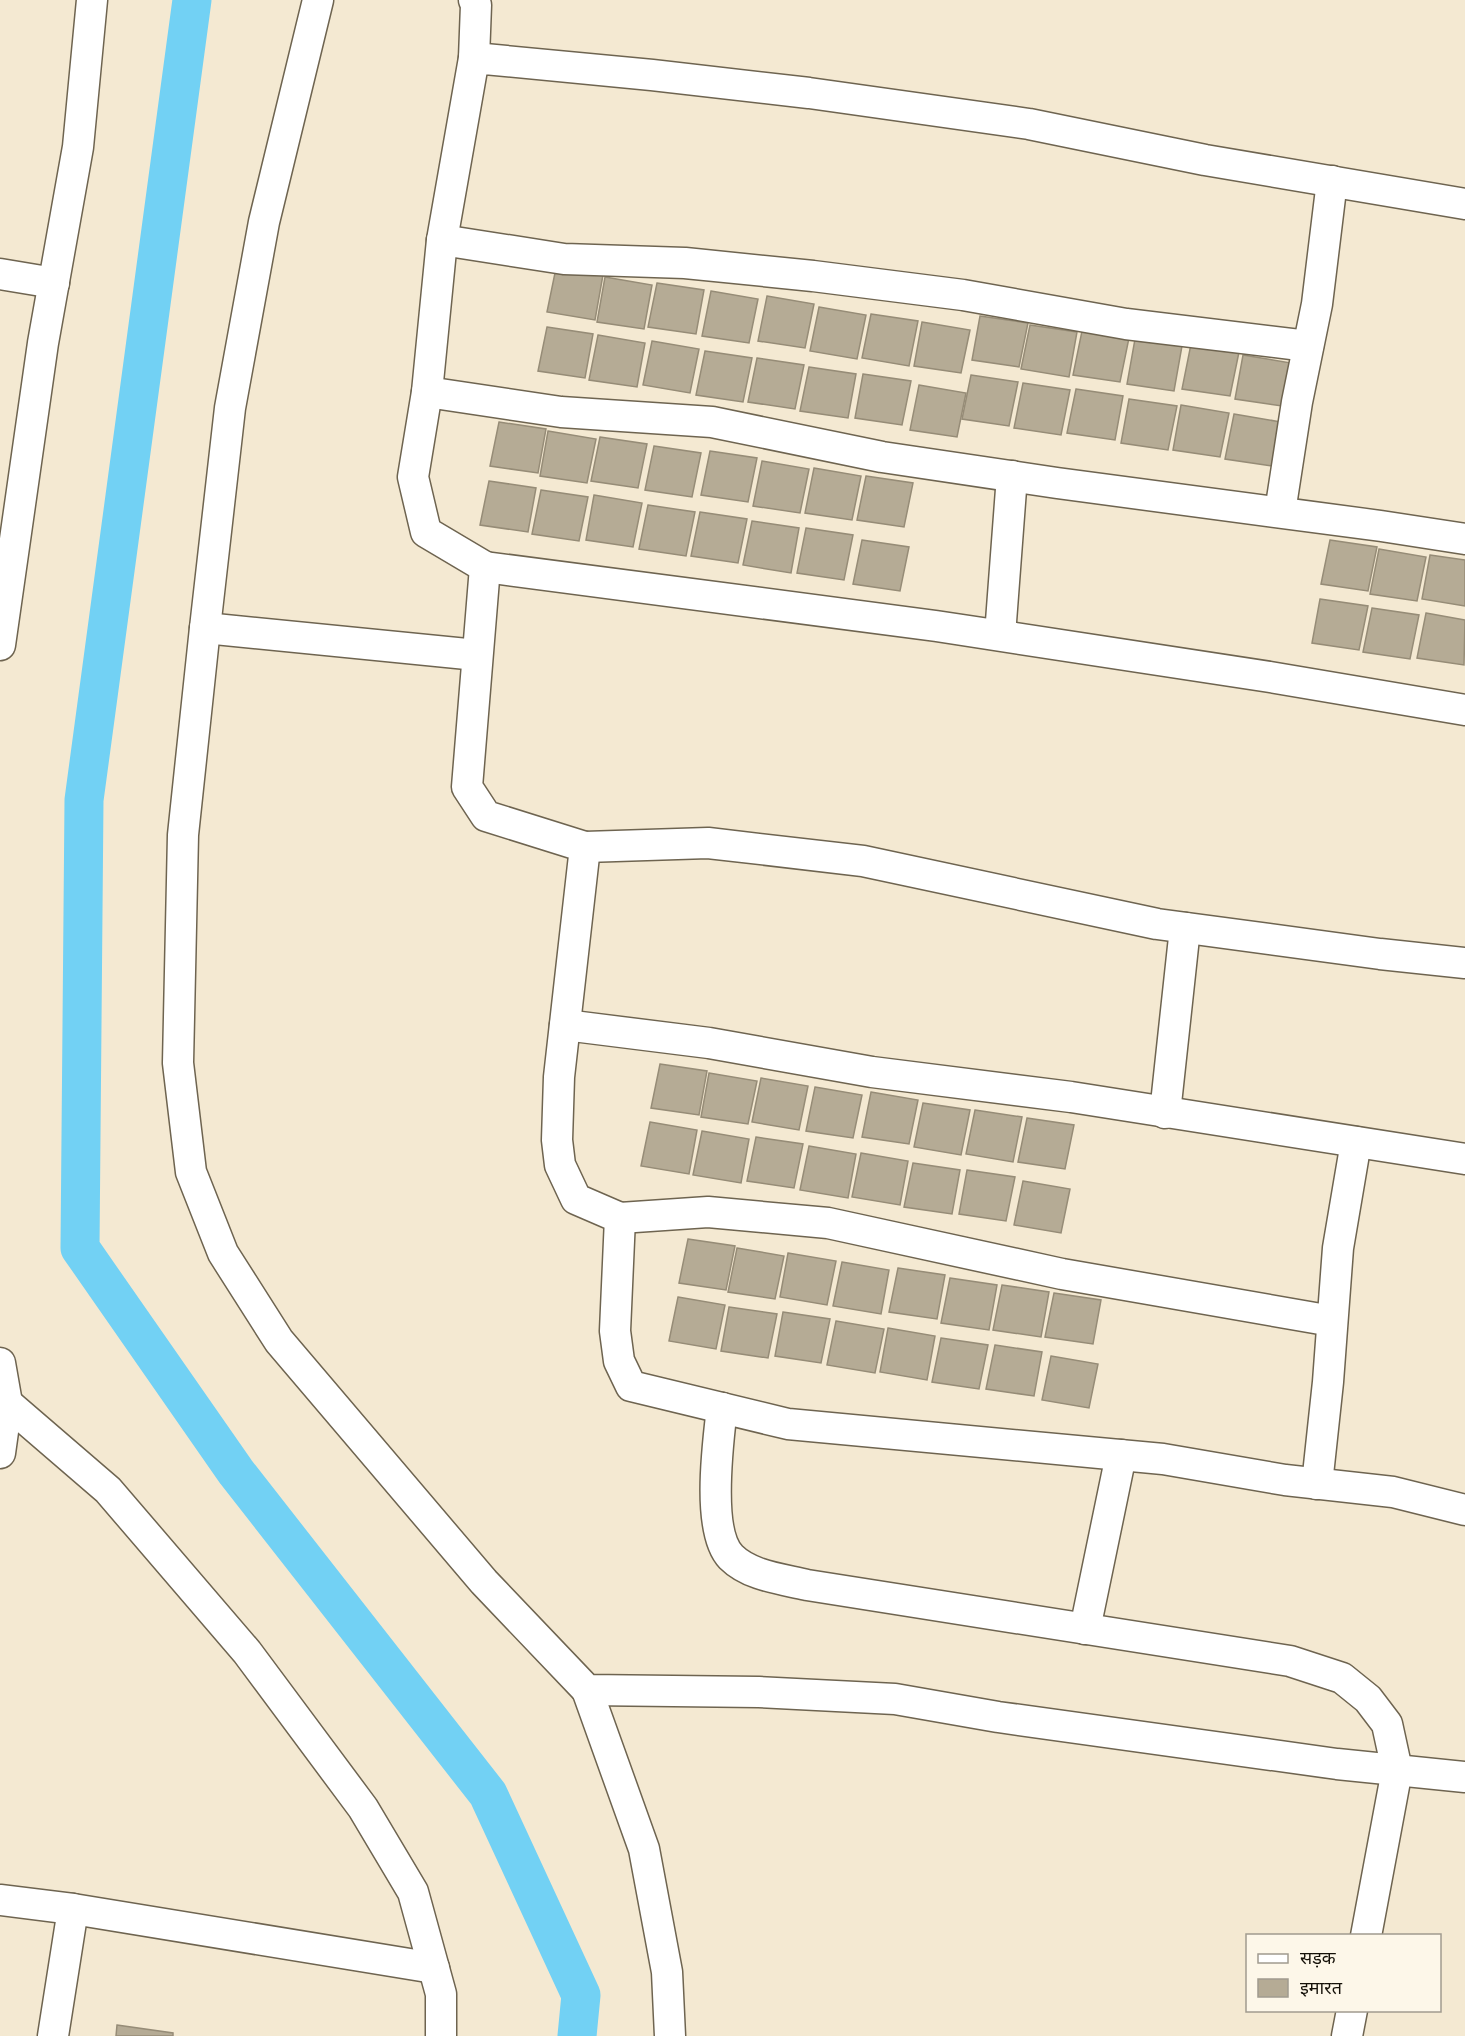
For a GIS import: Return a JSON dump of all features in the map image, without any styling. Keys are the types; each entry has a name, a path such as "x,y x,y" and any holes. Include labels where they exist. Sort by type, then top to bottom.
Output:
{"street":[{"path":"0,645 11,496 54,283 78,147 92,0"},
{"path":"318,0 264,222 232,396 205,628 183,834 178,1063 191,1172 223,1253 279,1341 484,1582 587,1690 644,1849 667,1972 670,2036"},
{"path":"474,0 476,5 474,58 442,240 427,392 414,477 426,532 485,567 1000,635 1270,677 1465,711"},
{"path":"474,58 798,91 1018,123 1205,160 1465,204"},
{"path":"1280,512 1297,402 1317,304 1332,181"},
{"path":"442,240 564,258 686,263 813,276 963,295 1126,324 1308,346"},
{"path":"0,274 54,283"},
{"path":"427,392 561,412 712,422 882,457 1465,539"},
{"path":"1000,635 1012,476"},
{"path":"485,567 467,787 486,816 585,848 708,843 863,861 1157,924 1465,963"},
{"path":"205,628 477,655"},
{"path":"585,848 559,1077 557,1140 560,1165 576,1199 620,1218 708,1212 828,1223 1062,1274 1332,1321"},
{"path":"1165,1113 1185,928"},
{"path":"565,1025 709,1043 872,1072 1071,1097 1465,1159"},
{"path":"1317,1484 1329,1382 1338,1248 1356,1142"},
{"path":"620,1218 615,1331 619,1361 631,1386 788,1424 1163,1459 1285,1480 1393,1492 1465,1510"},
{"path":"0,1363 7,1403 0,1453"},
{"path":"7,1403 108,1490 247,1652 363,1808 413,1892 441,1994 441,2036"},
{"path":"722,1408 715,1475 718,1530 730,1556 755,1573 807,1585 1290,1661 1342,1678 1368,1699 1387,1724 1396,1770 1366,1934"},
{"path":"1085,1629 1121,1455"},
{"path":"587,1690 759,1692 895,1699 998,1717 1337,1764 1465,1777"},
{"path":"0,1900 73,1909 434,1968"},
{"path":"53,2036 73,1909"},
{"path":"1347,2036 1352,2012"}],"building":[{"path":"556,268 603,275 595,320 547,312"},
{"path":"605,277 652,285 644,329 597,322"},
{"path":"657,283 704,290 696,334 648,327"},
{"path":"711,291 758,299 749,343 702,336"},
{"path":"767,296 814,304 805,348 758,341"},
{"path":"819,307 866,315 857,359 810,351"},
{"path":"871,314 918,321 909,366 862,358"},
{"path":"980,316 1028,323 1019,367 972,360"},
{"path":"922,322 970,330 961,373 914,366"},
{"path":"1030,325 1077,332 1069,377 1021,369"},
{"path":"547,327 593,334 585,378 538,371"},
{"path":"1082,331 1129,338 1120,382 1073,375"},
{"path":"598,335 645,343 637,387 589,380"},
{"path":"1135,339 1182,346 1174,391 1127,384"},
{"path":"652,341 699,349 690,393 643,385"},
{"path":"1191,344 1239,352 1230,396 1182,389"},
{"path":"705,351 752,358 743,402 696,395"},
{"path":"1243,355 1291,363 1282,406 1235,399"},
{"path":"757,358 804,365 795,409 748,402"},
{"path":"809,367 856,374 848,418 800,411"},
{"path":"863,374 911,381 902,425 855,418"},
{"path":"971,375 1018,382 1009,426 962,419"},
{"path":"1023,383 1070,390 1061,435 1014,428"},
{"path":"919,385 966,393 957,437 910,430"},
{"path":"1076,389 1123,396 1115,440 1067,433"},
{"path":"1129,399 1177,406 1168,450 1121,443"},
{"path":"1181,405 1229,413 1220,457 1173,450"},
{"path":"1234,414 1281,422 1272,466 1225,459"},
{"path":"499,422 546,429 538,473 490,466"},
{"path":"548,431 596,439 587,483 540,476"},
{"path":"600,437 647,444 638,488 591,481"},
{"path":"654,446 701,453 692,497 645,490"},
{"path":"710,451 757,458 748,502 701,495"},
{"path":"762,461 809,469 800,513 753,506"},
{"path":"814,468 861,476 852,520 805,513"},
{"path":"866,476 913,483 904,527 857,520"},
{"path":"489,481 536,488 528,532 480,525"},
{"path":"541,490 588,497 579,541 532,534"},
{"path":"594,495 642,503 633,547 586,540"},
{"path":"648,505 695,512 686,556 639,549"},
{"path":"700,512 747,519 738,563 691,556"},
{"path":"752,521 799,528 791,573 743,565"},
{"path":"806,528 853,535 844,580 797,573"},
{"path":"862,540 909,547 900,591 853,584"},
{"path":"1330,540 1377,547 1368,591 1321,584"},
{"path":"1379,549 1426,557 1417,601 1370,594"},
{"path":"1430,555 1465,560 1465,606 1422,599"},
{"path":"1320,599 1368,606 1359,650 1312,643"},
{"path":"1372,608 1419,615 1410,659 1363,652"},
{"path":"1426,613 1465,620 1464,665 1417,658"},
{"path":"660,1064 707,1071 699,1115 651,1108"},
{"path":"709,1073 757,1081 748,1124 701,1117"},
{"path":"761,1078 808,1086 799,1130 752,1122"},
{"path":"815,1087 862,1095 853,1138 806,1131"},
{"path":"871,1092 918,1100 909,1144 862,1137"},
{"path":"923,1103 970,1110 961,1155 914,1147"},
{"path":"975,1110 1022,1117 1013,1162 966,1154"},
{"path":"1027,1118 1074,1125 1065,1169 1018,1162"},
{"path":"650,1122 697,1130 689,1174 641,1166"},
{"path":"702,1131 749,1139 741,1183 693,1175"},
{"path":"756,1137 803,1144 794,1188 747,1181"},
{"path":"809,1146 856,1154 848,1198 800,1190"},
{"path":"861,1153 908,1161 900,1205 852,1197"},
{"path":"913,1163 960,1170 952,1214 904,1207"},
{"path":"967,1170 1015,1177 1006,1221 959,1214"},
{"path":"1023,1181 1070,1189 1061,1233 1014,1225"},
{"path":"688,1239 735,1246 726,1290 679,1283"},
{"path":"737,1248 784,1256 775,1299 728,1292"},
{"path":"788,1253 836,1261 827,1305 780,1297"},
{"path":"842,1262 889,1270 881,1314 833,1306"},
{"path":"898,1268 945,1275 937,1319 889,1312"},
{"path":"950,1278 997,1285 989,1330 941,1323"},
{"path":"1002,1285 1049,1292 1041,1337 993,1330"},
{"path":"1054,1293 1101,1300 1093,1344 1045,1337"},
{"path":"678,1297 725,1305 716,1349 669,1341"},
{"path":"729,1307 777,1314 768,1358 721,1351"},
{"path":"783,1312 830,1319 821,1363 775,1356"},
{"path":"836,1321 884,1329 875,1373 827,1365"},
{"path":"888,1328 935,1336 927,1380 880,1372"},
{"path":"941,1338 988,1345 979,1389 932,1382"},
{"path":"995,1345 1042,1352 1034,1396 986,1389"},
{"path":"1051,1356 1098,1364 1089,1408 1042,1400"},
{"path":"117,2025 173,2033 173,2036 116,2036"}],"waterway":[{"path":"192,0 84,800 80,1248 236,1472 488,1794 581,1995 577,2036"}]}
